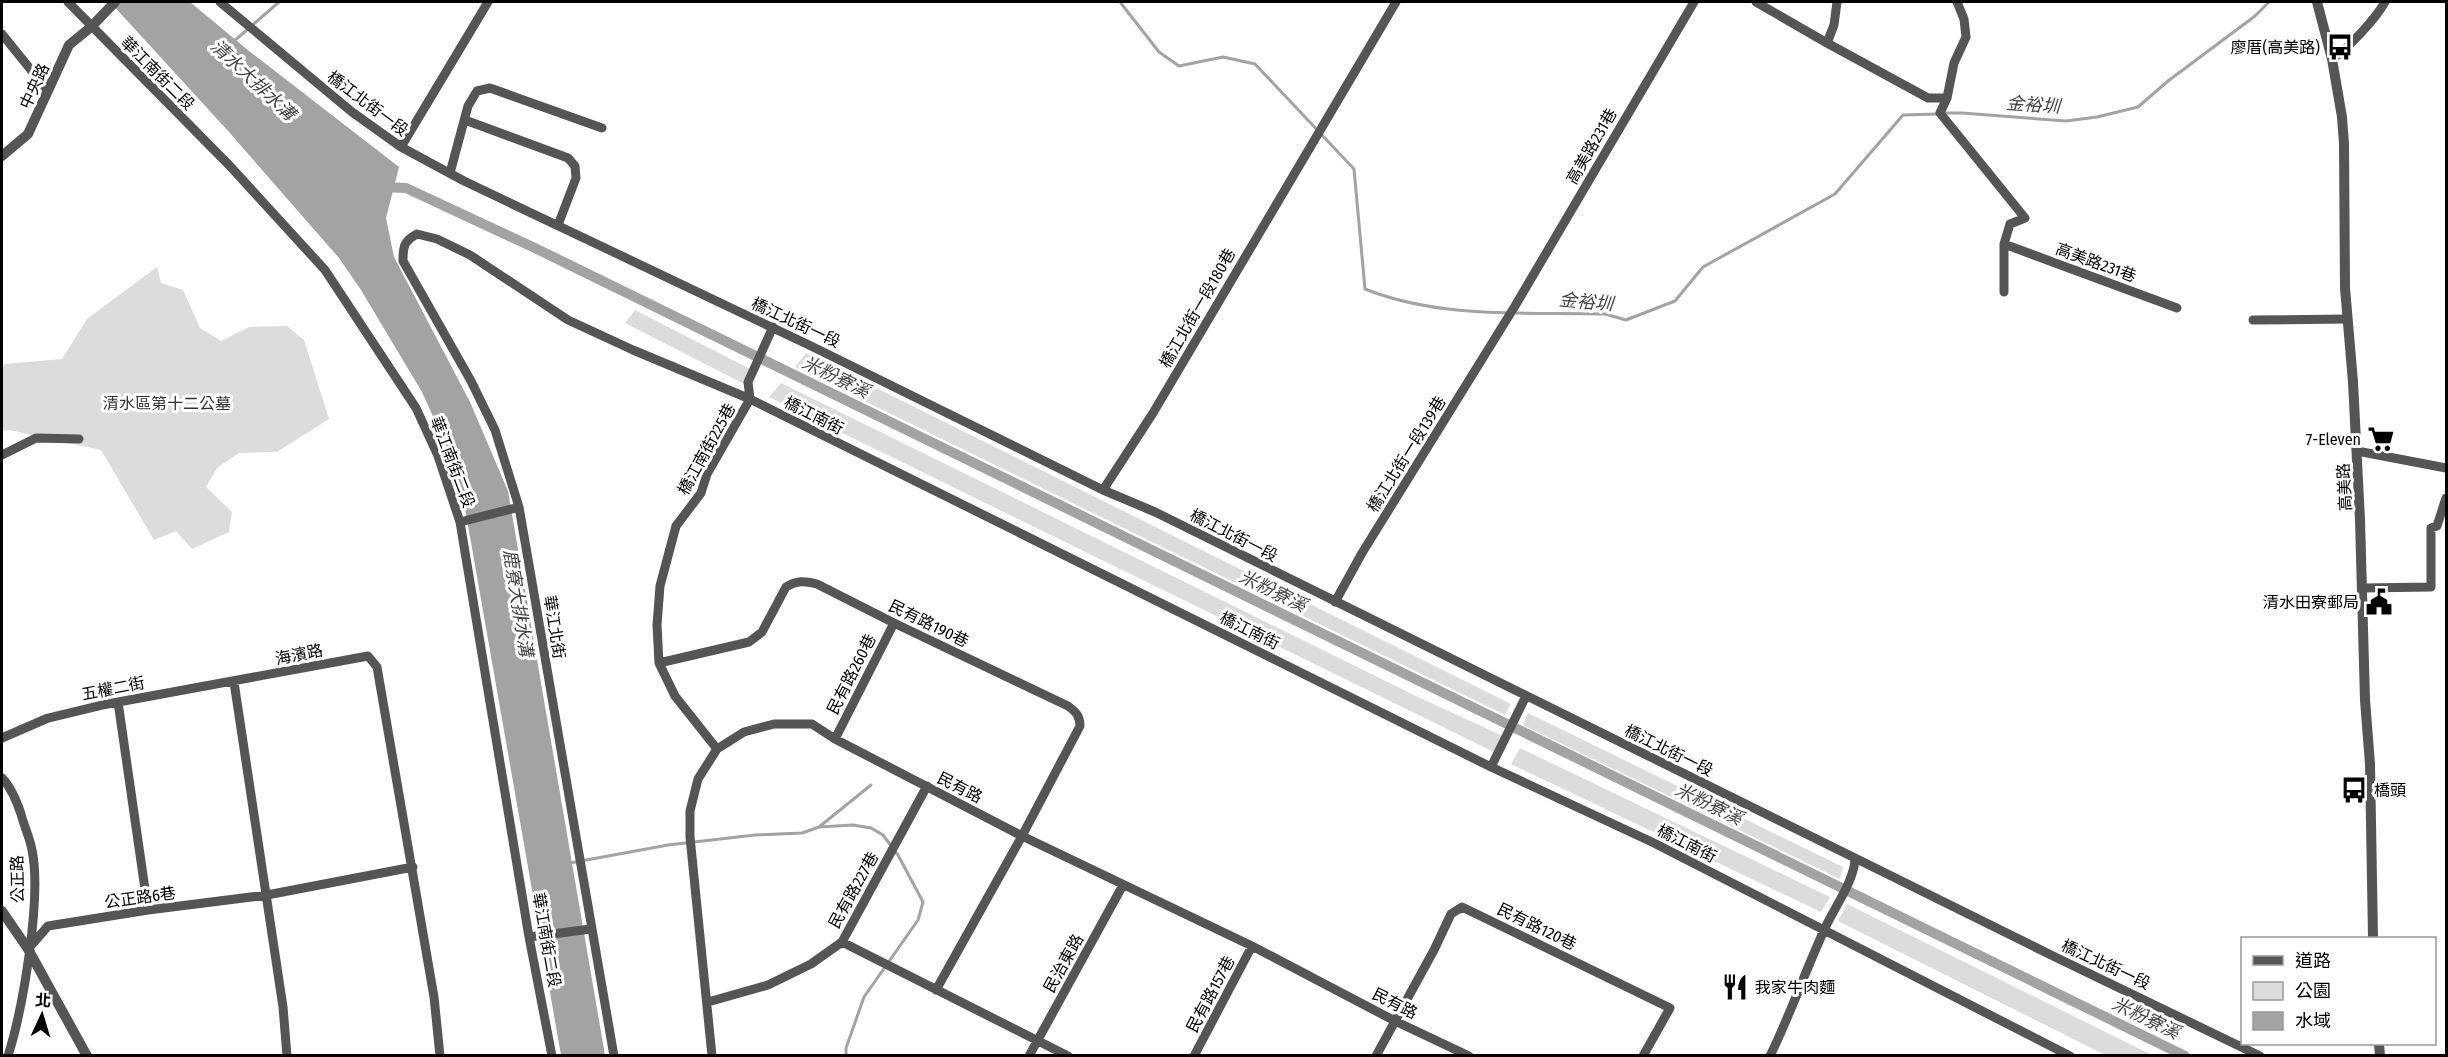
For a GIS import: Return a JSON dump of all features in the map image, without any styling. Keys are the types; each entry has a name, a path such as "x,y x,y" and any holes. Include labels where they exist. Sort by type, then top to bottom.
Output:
{"street":[{"name":"華江南街二段","path":"68,2 229,165 325,270 416,408 438,456 462,521 552,1056"},
{"name":"中央路","path":"2,156 28,134 69,45 91,27 115,2"},
{"name":"橋江北街一段","path":"220,2 352,112 401,147 450,173 773,327 1104,490 1155,512 2260,1056"},
{"path":"401,147 488,2"},
{"name":"橋江北街一段180巷","path":"1104,490 1153,413 1396,2"},
{"name":"高美路231巷","path":"1505,322 1694,2"},
{"path":"1756,2 1928,98 1947,98"},
{"path":"1827,43 1834,25 1837,2"},
{"path":"1957,2 1964,19 1966,37 1954,63 1947,98 1940,113 2025,218 2010,224 2004,244 2004,292"},
{"name":"高美路","path":"2317,2 2332,59 2344,144 2343,212 2363,588 2373,873 2373,937"},
{"path":"2332,59 2344,52 2380,11 2385,2"},
{"path":"2,34 48,90"},
{"path":"450,173 468,106 477,92 490,88 602,128"},
{"path":"465,120 568,158 575,166 576,178 558,225"},
{"name":"橋江南街","path":"417,234 437,238 470,255 568,320 750,399 1491,766 1654,843 2070,1056"},
{"name":"華江北街","path":"417,234 406,240 403,261 471,381 490,420 516,507 588,930 614,1056"},
{"name":"高美路231巷","path":"2004,244 2177,308"},
{"path":"2253,320 2348,319"},
{"name":"橋江北街一段139巷","path":"1335,602 1362,553 1505,322"},
{"name":"橋江南街225巷","path":"659,663 657,625 660,586 676,526 701,493 707,474 750,399 748,382 773,327"},
{"path":"2,455 36,438 79,439"},
{"path":"2357,451 2446,468"},
{"path":"2363,588 2431,587 2431,528 2437,526 2446,498"},
{"path":"462,521 516,507"},
{"name":"民有路190巷","path":"659,663 749,642 762,632 786,587 794,582 804,581 817,584 1068,705 1080,717 1080,726 1022,836"},
{"name":"民有路260巷","path":"835,739 894,623"},
{"name":"海濱路","path":"234,682 368,656 377,667 413,867 434,997 440,1056"},
{"path":"659,663 675,696 717,749"},
{"path":"234,682 267,895 287,1056"},
{"name":"五權二街","path":"2,738 48,718 118,702 234,682"},
{"path":"1491,766 1526,696"},
{"path":"118,702 148,910"},
{"name":"民有路","path":"712,1056 690,837 690,811 698,779 717,749 744,732 774,723 812,724 835,739 1022,836 1252,946 1395,1021 1469,1056"},
{"name":"公正路","path":"2,778 18,806 32,850 34,877 28,950 17,1026 8,1056"},
{"name":"民有路227巷","path":"708,1002 768,985 811,964 842,942 927,786"},
{"path":"936,990 1022,836"},
{"path":"1770,1056 1824,929 1852,873 1855,858"},
{"path":"267,895 413,867"},
{"name":"民治東路","path":"1029,1056 1123,885"},
{"name":"公正路6巷","path":"28,950 48,926 148,910 267,895"},
{"name":"民有路120巷","path":"1395,1021 1452,914 1462,907 1670,1008 1643,1056"},
{"path":"2,911 28,950 87,1056"},
{"path":"533,937 588,930"},
{"path":"842,942 1068,1056"},
{"name":"民有路157巷","path":"1194,1056 1252,946"},
{"path":"1376,1056 1395,1021"}],"green space":[{"name":"清水區第十二公墓","path":"157,267 161,283 183,290 200,328 221,341 249,327 287,326 304,340 329,419 277,452 239,453 218,467 206,487 232,512 229,532 192,549 176,531 154,540 101,450 9,430 2,431 2,369 5,364 62,359 87,319"},
{"path":"635,310 756,372 748,386 625,323"},
{"path":"806,353 1511,704 1505,715 795,367"},
{"path":"781,383 1418,697 1503,736 1496,753 769,397"},
{"path":"1528,713 1843,867 1840,879 1523,725"},
{"path":"1520,748 1830,897 1821,912 1511,764"},
{"path":"1847,904 2152,1055 2105,1055 1838,921"}],"water":[{"path":"110,2 190,2 249,51 399,167 386,218 394,257 470,402 508,491 605,1055 561,1055 466,514 445,443 422,392 361,290 339,258 229,132"}],"waterway":[{"name":"金裕圳","path":"233,42 279,2"},
{"name":"金裕圳","path":"1120,2 1159,52 1179,66 1223,57 1255,64 1354,169 1365,289 1394,299 1453,310 1605,314 1626,320 1675,301 1703,267 1835,194 1903,115 1938,114"},
{"name":"金裕圳","path":"1944,113 2066,121 2097,117 2138,107 2168,81 2255,16 2269,2"},
{"name":"米粉寮溪","path":"381,187 406,188 537,249 2185,1056"},
{"path":"819,827 871,785"},
{"path":"570,863 668,845 755,835 802,833 819,827 853,825 871,828 883,835 898,855 923,902 918,920 864,997 846,1048 846,1056"}],"place":[{"name":"廖厝(高美路)","path":"2340,47"},
{"name":"7-Eleven","path":"2381,439"},
{"name":"清水田寮郵局","path":"2379,602"},
{"name":"橋頭","path":"2354,790"},
{"name":"我家牛肉麵","path":"1735,987"}],"water label":[{"name":"清水大排水溝","path":"253,80"},
{"name":"鹿寮大排水溝","path":"518,603"}]}
